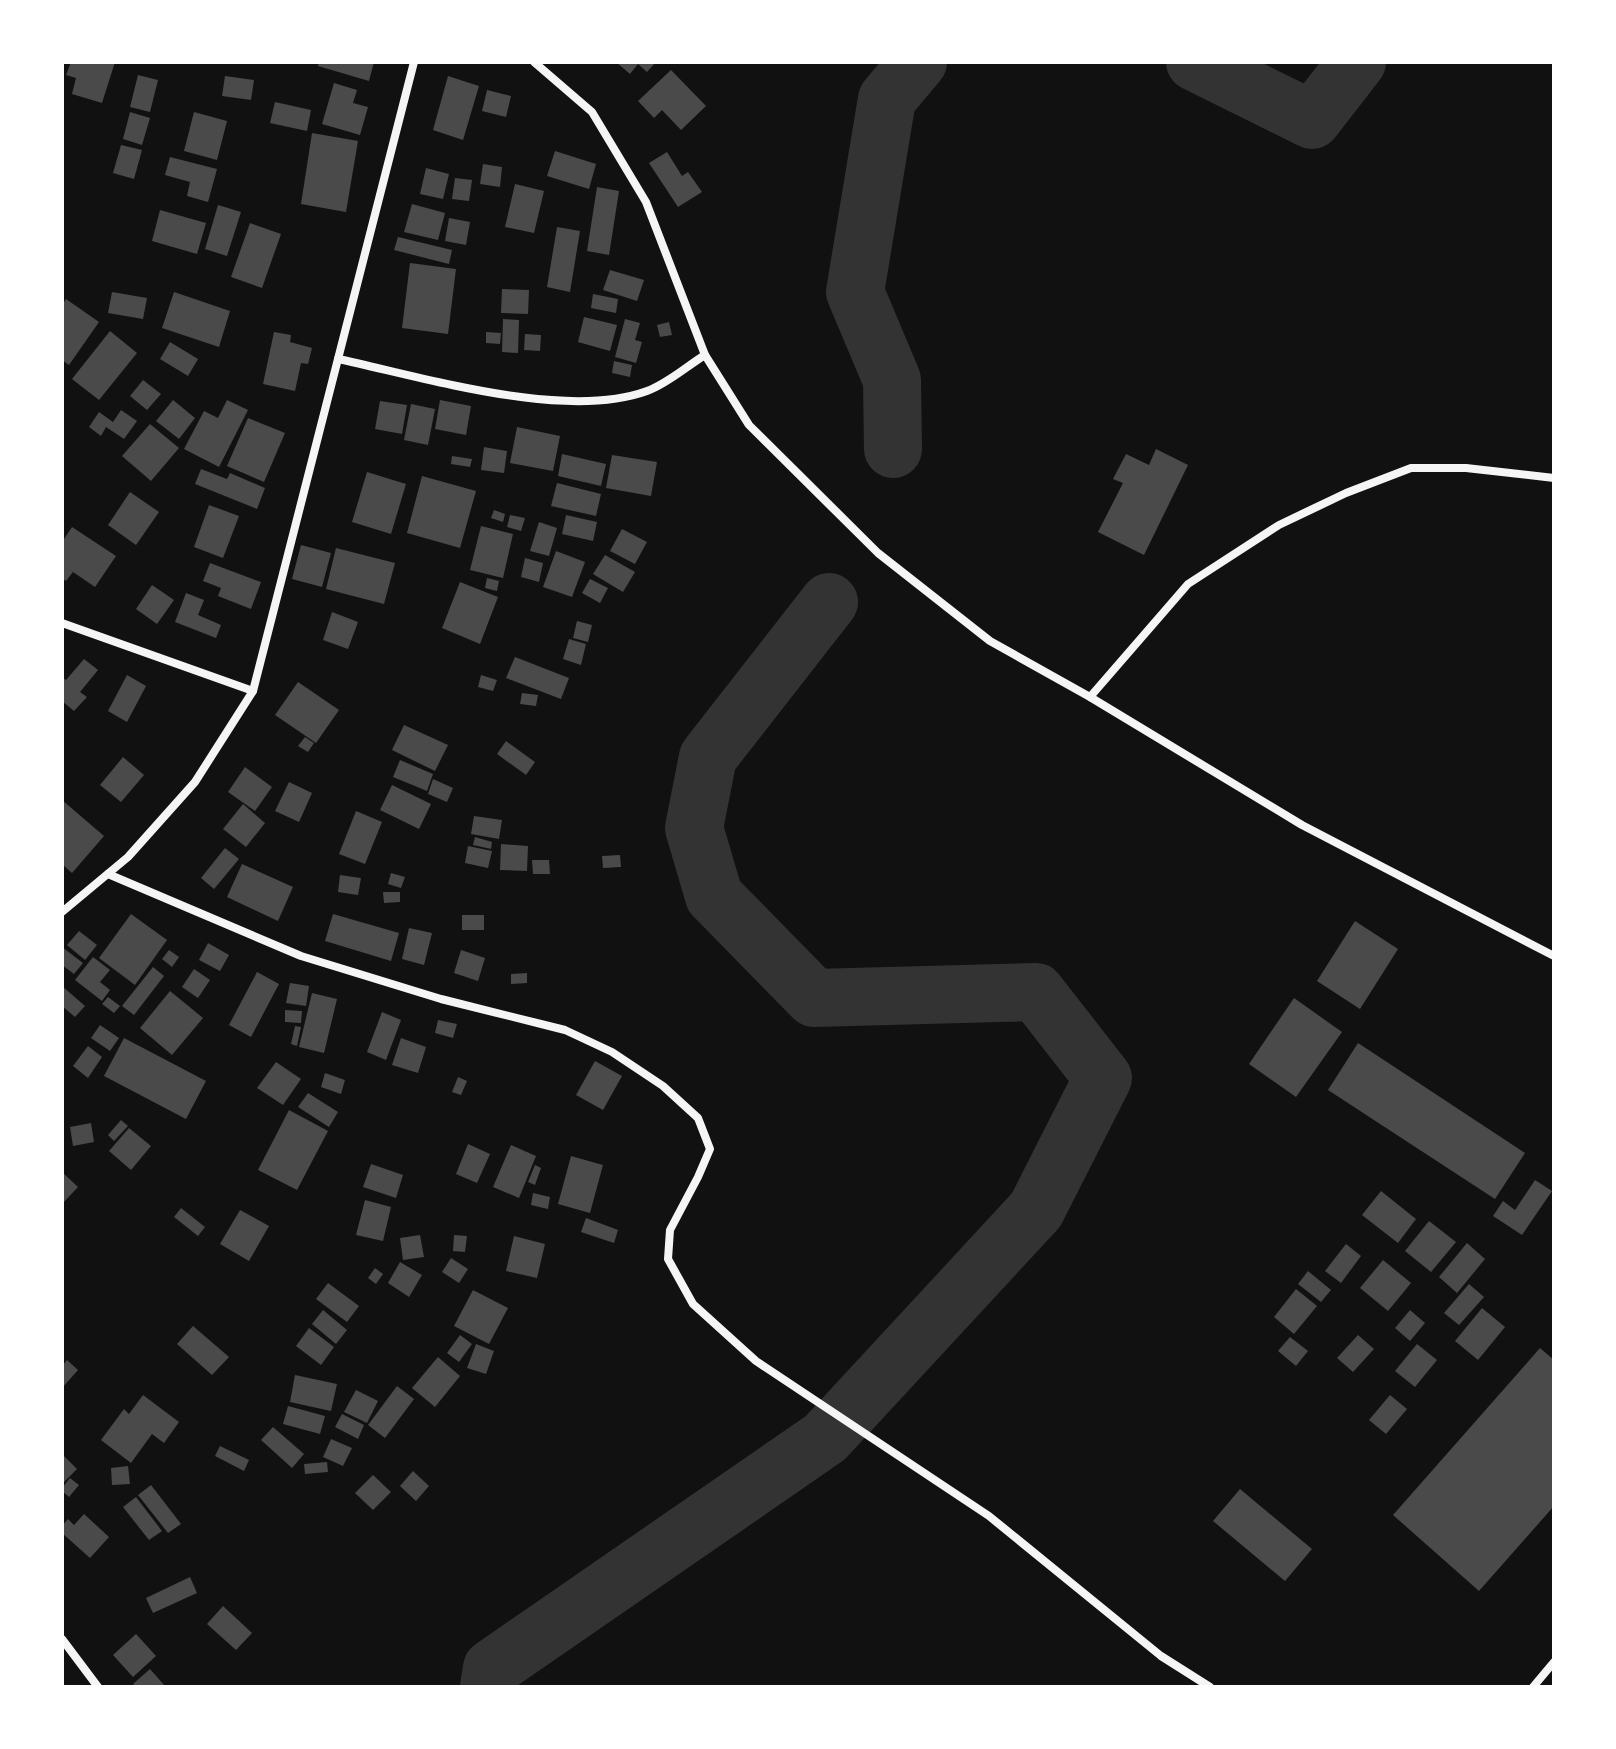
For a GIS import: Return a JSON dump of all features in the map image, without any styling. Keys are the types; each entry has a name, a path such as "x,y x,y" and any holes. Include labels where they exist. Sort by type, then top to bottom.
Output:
{"street":[{"path":"62,912 128,857 195,782 253,691 414,62"},
{"path":"534,62 592,112 646,202 705,355 749,425 878,553 990,641 1090,697 1302,825 1554,956"},
{"path":"338,359 514,397 596,402 649,391 705,355"},
{"path":"1090,697 1188,584 1279,525 1346,493 1411,468 1466,468 1554,478"},
{"path":"62,623 253,691"},
{"path":"108,874 301,956 441,999 565,1030 612,1052 663,1086 698,1118 710,1149 670,1230 668,1259 693,1304 756,1361 989,1516 1161,1656 1210,1687"},
{"path":"62,1639 98,1687"},
{"path":"1533,1687 1554,1662"}],"building":[{"path":"71,62 115,62 102,103 72,94 76,78 66,75"},
{"path":"319,62 374,62 369,81 318,66"},
{"path":"616,62 656,62 647,72 638,64 630,74"},
{"path":"671,70 706,106 681,130 662,110 654,118 638,101"},
{"path":"138,75 158,80 150,112 130,107"},
{"path":"225,76 254,80 251,100 222,96"},
{"path":"448,76 479,86 463,140 433,130"},
{"path":"334,83 357,90 353,103 368,107 360,135 322,124"},
{"path":"487,90 511,96 506,117 482,111"},
{"path":"275,102 311,110 307,131 270,123"},
{"path":"130,112 150,118 142,145 123,139"},
{"path":"194,112 227,121 217,160 184,151"},
{"path":"312,133 358,141 346,212 301,204"},
{"path":"121,145 142,150 134,179 113,173"},
{"path":"555,151 596,164 589,189 547,176"},
{"path":"667,152 682,176 688,172 702,192 678,207 649,163"},
{"path":"170,157 217,169 208,202 187,196 190,182 165,175"},
{"path":"483,164 502,167 500,187 480,184"},
{"path":"426,168 449,174 443,199 420,194"},
{"path":"455,178 472,180 469,201 452,199"},
{"path":"515,184 544,191 534,233 505,227"},
{"path":"597,187 619,191 609,255 587,251"},
{"path":"412,204 445,213 438,240 404,232"},
{"path":"218,205 241,212 227,256 205,249"},
{"path":"160,210 206,223 197,254 152,241"},
{"path":"449,218 470,222 466,245 445,241"},
{"path":"250,223 281,234 262,288 231,277"},
{"path":"557,227 580,231 570,292 547,287"},
{"path":"398,237 452,250 449,264 394,250"},
{"path":"410,263 456,269 448,334 402,328"},
{"path":"610,270 644,280 637,301 603,290"},
{"path":"502,289 529,290 528,314 501,313"},
{"path":"112,292 147,298 143,319 108,313"},
{"path":"174,292 230,311 219,347 162,328"},
{"path":"593,294 618,299 616,313 591,308"},
{"path":"66,299 99,322 69,365 62,360 62,305"},
{"path":"584,317 617,325 610,351 578,342"},
{"path":"503,319 519,320 518,353 502,352"},
{"path":"625,319 640,323 635,340 642,342 636,363 615,357"},
{"path":"669,322 672,335 660,337 657,325"},
{"path":"110,331 137,353 99,400 72,379"},
{"path":"274,332 291,335 290,342 312,348 308,364 301,363 295,391 263,384"},
{"path":"486,332 501,333 500,344 486,343"},
{"path":"525,334 541,335 540,351 524,350"},
{"path":"170,342 198,359 188,376 160,359"},
{"path":"614,361 632,365 630,377 612,373"},
{"path":"143,380 161,394 147,410 130,396"},
{"path":"173,400 195,418 179,439 156,421"},
{"path":"227,400 248,410 219,467 184,449 204,411 218,418"},
{"path":"440,400 471,406 466,435 435,429"},
{"path":"380,401 407,405 402,434 375,429"},
{"path":"411,404 435,409 428,445 404,440"},
{"path":"121,410 137,421 124,439 106,427 101,436 89,427 99,412 113,422"},
{"path":"248,418 285,433 264,482 227,466"},
{"path":"150,424 179,448 151,481 122,456"},
{"path":"517,427 560,436 553,471 510,463"},
{"path":"484,447 507,451 504,473 481,470"},
{"path":"1156,449 1188,465 1144,555 1098,532 1123,483 1113,479 1126,454 1149,465"},
{"path":"562,454 606,464 601,486 558,476"},
{"path":"612,455 657,462 651,496 606,488"},
{"path":"452,456 472,459 470,467 451,464"},
{"path":"201,469 227,479 230,473 265,488 257,509 195,484"},
{"path":"367,472 406,484 391,534 352,522"},
{"path":"422,476 476,491 460,548 407,533"},
{"path":"557,483 601,494 596,516 551,506"},
{"path":"130,492 159,512 136,545 108,525"},
{"path":"209,505 239,516 223,558 194,547"},
{"path":"494,510 505,514 503,522 491,518"},
{"path":"510,515 525,518 521,531 507,527"},
{"path":"566,515 597,522 593,541 562,534"},
{"path":"539,522 557,528 549,556 530,551"},
{"path":"481,526 513,534 503,578 470,570"},
{"path":"72,527 116,556 95,587 73,572 66,581 62,578 62,542"},
{"path":"622,529 647,542 635,564 610,551"},
{"path":"301,545 331,553 322,587 292,579"},
{"path":"336,548 395,563 384,604 326,589"},
{"path":"556,551 585,562 572,597 543,587"},
{"path":"605,555 635,572 623,592 593,574"},
{"path":"525,558 543,563 539,582 521,577"},
{"path":"210,563 261,582 251,609 218,596 221,588 203,581"},
{"path":"487,578 499,581 497,591 485,588"},
{"path":"590,579 608,588 600,603 582,593"},
{"path":"460,582 498,597 480,644 442,628"},
{"path":"152,585 174,600 157,624 136,609"},
{"path":"186,593 204,600 198,615 221,625 216,638 175,622"},
{"path":"332,612 358,622 348,649 323,640"},
{"path":"577,621 592,625 588,642 573,638"},
{"path":"569,639 586,644 581,665 563,659"},
{"path":"515,657 569,678 561,699 506,678"},
{"path":"84,659 98,670 80,692 87,697 74,711 62,701 62,677 66,680"},
{"path":"127,675 146,686 127,722 108,711"},
{"path":"481,675 497,680 493,691 478,687"},
{"path":"298,682 339,710 316,743 275,715"},
{"path":"522,693 538,695 536,706 520,704"},
{"path":"404,725 448,745 435,771 392,750"},
{"path":"305,737 314,743 308,752 298,746"},
{"path":"506,741 535,762 526,775 497,754"},
{"path":"123,757 144,775 121,802 100,785"},
{"path":"400,760 433,774 427,791 393,777"},
{"path":"245,767 272,787 255,811 228,792"},
{"path":"433,779 453,788 447,802 428,794"},
{"path":"289,782 312,793 299,822 275,811"},
{"path":"392,785 431,804 419,829 380,810"},
{"path":"62,800 104,836 72,873 62,864"},
{"path":"243,804 265,823 246,847 223,829"},
{"path":"356,811 382,822 365,864 339,854"},
{"path":"474,816 502,820 499,839 471,834"},
{"path":"475,837 492,842 491,849 473,845"},
{"path":"501,844 528,846 527,871 500,870"},
{"path":"468,846 492,851 488,868 465,863"},
{"path":"225,848 239,859 214,889 201,878"},
{"path":"620,855 621,867 603,868 602,856"},
{"path":"532,860 549,860 550,874 533,874"},
{"path":"242,864 293,887 278,921 227,897"},
{"path":"391,873 405,877 401,888 388,884"},
{"path":"340,875 361,878 358,895 338,892"},
{"path":"383,892 400,892 400,902 384,903"},
{"path":"131,914 167,940 135,985 99,958"},
{"path":"333,914 399,933 391,961 325,941"},
{"path":"462,915 484,915 484,930 462,930"},
{"path":"1355,921 1398,949 1360,1009 1317,981"},
{"path":"409,928 432,933 424,965 402,959"},
{"path":"79,931 97,945 85,960 67,945"},
{"path":"208,943 229,955 220,971 199,960"},
{"path":"62,947 83,963 74,974 62,965"},
{"path":"169,950 179,957 172,967 162,959"},
{"path":"461,950 485,958 478,981 454,973"},
{"path":"93,957 110,970 100,982 110,990 102,1001 75,980"},
{"path":"153,967 164,976 134,1015 122,1006"},
{"path":"194,969 210,980 198,998 182,987"},
{"path":"257,972 279,984 251,1037 229,1025"},
{"path":"527,973 527,983 511,984 511,974"},
{"path":"290,983 309,986 306,1006 286,1003"},
{"path":"62,986 85,1006 75,1017 62,1006"},
{"path":"170,991 203,1018 172,1055 140,1028"},
{"path":"312,993 337,999 324,1053 299,1047"},
{"path":"108,997 120,1006 114,1013 102,1004"},
{"path":"1294,998 1342,1032 1296,1097 1249,1064"},
{"path":"285,1010 302,1011 301,1023 285,1022"},
{"path":"382,1012 401,1020 386,1060 367,1052"},
{"path":"438,1020 457,1024 453,1038 435,1033"},
{"path":"100,1025 119,1038 110,1051 91,1038"},
{"path":"295,1026 301,1027 297,1046 291,1044"},
{"path":"124,1038 206,1081 186,1119 104,1076"},
{"path":"401,1038 426,1047 418,1073 392,1065"},
{"path":"1358,1043 1525,1153 1495,1199 1328,1090"},
{"path":"88,1046 102,1057 88,1078 73,1066"},
{"path":"595,1061 622,1076 603,1110 576,1095"},
{"path":"276,1062 301,1079 283,1105 257,1088"},
{"path":"325,1073 345,1080 341,1094 321,1087"},
{"path":"458,1077 467,1081 461,1095 452,1092"},
{"path":"308,1093 338,1112 329,1127 298,1107"},
{"path":"289,1110 328,1131 297,1190 258,1170"},
{"path":"121,1120 128,1126 114,1141 108,1135"},
{"path":"91,1123 94,1142 73,1146 70,1127"},
{"path":"129,1128 151,1146 131,1170 109,1151"},
{"path":"468,1144 490,1154 477,1183 456,1174"},
{"path":"511,1145 536,1156 519,1198 493,1187"},
{"path":"571,1156 603,1165 590,1213 558,1204"},
{"path":"371,1164 403,1175 396,1198 363,1187"},
{"path":"535,1165 541,1168 535,1185 528,1182"},
{"path":"62,1172 78,1187 62,1204"},
{"path":"1535,1180 1552,1191 1522,1235 1493,1216 1503,1201 1515,1210"},
{"path":"1381,1191 1416,1219 1398,1243 1362,1215"},
{"path":"533,1193 550,1197 548,1209 531,1205"},
{"path":"365,1200 391,1207 383,1241 356,1235"},
{"path":"181,1208 205,1227 198,1236 174,1217"},
{"path":"240,1210 269,1226 249,1261 220,1244"},
{"path":"586,1218 618,1230 614,1243 581,1232"},
{"path":"1429,1221 1456,1242 1431,1272 1405,1251"},
{"path":"420,1235 424,1257 403,1260 400,1238"},
{"path":"454,1235 467,1236 465,1252 453,1251"},
{"path":"514,1236 545,1244 537,1278 506,1271"},
{"path":"1467,1243 1485,1259 1457,1293 1439,1277"},
{"path":"1346,1244 1361,1256 1341,1283 1325,1271"},
{"path":"451,1258 468,1269 459,1283 442,1272"},
{"path":"1383,1260 1411,1283 1388,1311 1360,1288"},
{"path":"400,1262 422,1275 409,1297 388,1283"},
{"path":"375,1268 383,1274 376,1284 368,1278"},
{"path":"1308,1271 1331,1290 1321,1302 1298,1284"},
{"path":"328,1283 359,1306 347,1322 316,1299"},
{"path":"1469,1284 1484,1297 1459,1325 1444,1313"},
{"path":"1296,1289 1317,1306 1294,1334 1274,1317"},
{"path":"473,1290 508,1308 489,1344 454,1326"},
{"path":"1482,1308 1505,1327 1478,1360 1455,1341"},
{"path":"323,1310 347,1330 336,1344 312,1324"},
{"path":"1410,1310 1425,1323 1410,1341 1395,1328"},
{"path":"193,1326 229,1357 212,1375 177,1344"},
{"path":"309,1328 334,1347 321,1365 296,1346"},
{"path":"460,1335 472,1344 459,1362 447,1353"},
{"path":"1358,1335 1374,1349 1353,1372 1337,1358"},
{"path":"1290,1337 1308,1351 1296,1366 1278,1351"},
{"path":"476,1344 494,1351 486,1374 467,1368"},
{"path":"1417,1344 1437,1360 1415,1387 1395,1371"},
{"path":"1540,1348 1554,1360 1554,1506 1479,1591 1393,1515"},
{"path":"438,1357 460,1376 435,1407 412,1388"},
{"path":"67,1360 78,1370 62,1388 62,1366"},
{"path":"295,1375 337,1384 331,1411 290,1402"},
{"path":"397,1386 414,1399 385,1438 368,1425"},
{"path":"356,1390 378,1401 367,1423 344,1412"},
{"path":"143,1395 179,1422 164,1443 152,1434 131,1463 101,1440 124,1409 129,1414"},
{"path":"1390,1395 1407,1409 1386,1434 1369,1420"},
{"path":"288,1406 325,1416 320,1434 283,1424"},
{"path":"342,1414 364,1425 358,1439 335,1427"},
{"path":"273,1427 304,1454 292,1468 261,1440"},
{"path":"331,1439 352,1448 343,1466 323,1457"},
{"path":"220,1446 249,1460 244,1471 215,1456"},
{"path":"62,1454 77,1469 62,1484"},
{"path":"327,1462 328,1472 305,1474 304,1464"},
{"path":"128,1466 130,1484 112,1485 111,1468"},
{"path":"413,1471 429,1486 416,1501 400,1486"},
{"path":"373,1475 391,1492 373,1510 355,1493"},
{"path":"70,1478 79,1485 69,1497 62,1488"},
{"path":"151,1485 181,1524 168,1533 138,1495"},
{"path":"1240,1489 1312,1549 1285,1581 1213,1521"},
{"path":"136,1497 162,1531 149,1540 123,1507"},
{"path":"84,1514 109,1537 90,1558 62,1533 62,1526 68,1519 74,1525"},
{"path":"190,1577 197,1593 153,1613 146,1598"},
{"path":"223,1606 252,1633 236,1650 207,1624"},
{"path":"136,1634 156,1656 133,1677 113,1655"},
{"path":"150,1669 165,1686 136,1687 133,1684"}],"waterway":[{"path":"893,449 892,380 855,292 887,99 918,62"},
{"path":"1195,62 1312,120 1357,62"},
{"path":"489,1687 492,1668 825,1438 1036,1210 1103,1078 1036,992 814,998 714,896 694,828 708,757 829,602"}]}
